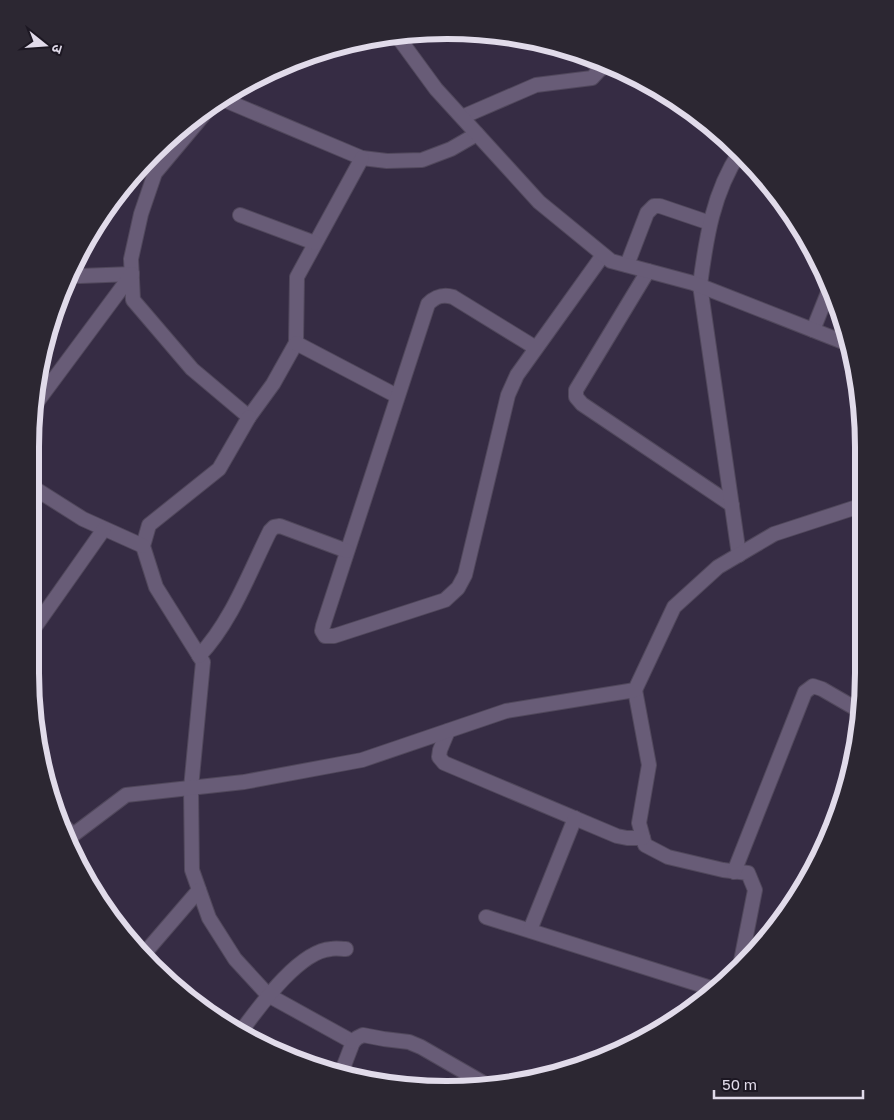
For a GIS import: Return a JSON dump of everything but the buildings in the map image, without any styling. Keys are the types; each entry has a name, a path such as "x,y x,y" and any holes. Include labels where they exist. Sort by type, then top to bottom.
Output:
{"street":[{"path":"401,41 436,89 539,202 611,261 700,285 841,340"},
{"path":"462,117 536,85 592,78 600,69"},
{"path":"228,103 362,158 387,161 422,160 451,149 477,134"},
{"path":"195,126 155,174 141,214 131,259 133,300 192,369 249,417"},
{"path":"354,1042 268,995 234,960 209,918 192,870 192,788 203,662 156,587 142,546 149,525 219,470 249,417 273,384 296,343 297,277 362,158"},
{"path":"736,158 722,184 710,223 705,243 700,285 739,554"},
{"path":"627,265 647,213 654,206 660,206 710,223"},
{"path":"240,215 315,243"},
{"path":"536,348 453,297 444,295 433,299 428,304 322,626 325,636 334,636 445,600 458,588 465,575 508,395 517,375 603,255"},
{"path":"648,271 576,390 576,397 582,404 732,505"},
{"path":"77,275 132,274"},
{"path":"42,395 132,274"},
{"path":"813,330 826,297"},
{"path":"296,343 397,396"},
{"path":"39,491 83,519 142,546"},
{"path":"742,955 755,890 748,873 734,872 668,857 645,845 639,823 649,764 635,690 674,607 718,567 774,534 855,508"},
{"path":"199,656 213,641 226,621 270,531 274,527 280,526 347,551"},
{"path":"39,621 104,529"},
{"path":"734,872 805,692 813,686 822,689 853,707"},
{"path":"72,834 126,795 244,782 362,760 506,711 635,690"},
{"path":"448,731 439,757 444,763 617,836 643,838"},
{"path":"530,930 575,818"},
{"path":"147,950 199,890"},
{"path":"486,917 708,987"},
{"path":"244,1027 268,995 305,959 330,948 346,950"},
{"path":"343,1068 354,1042 363,1035 384,1040 409,1042 478,1080"}]}
